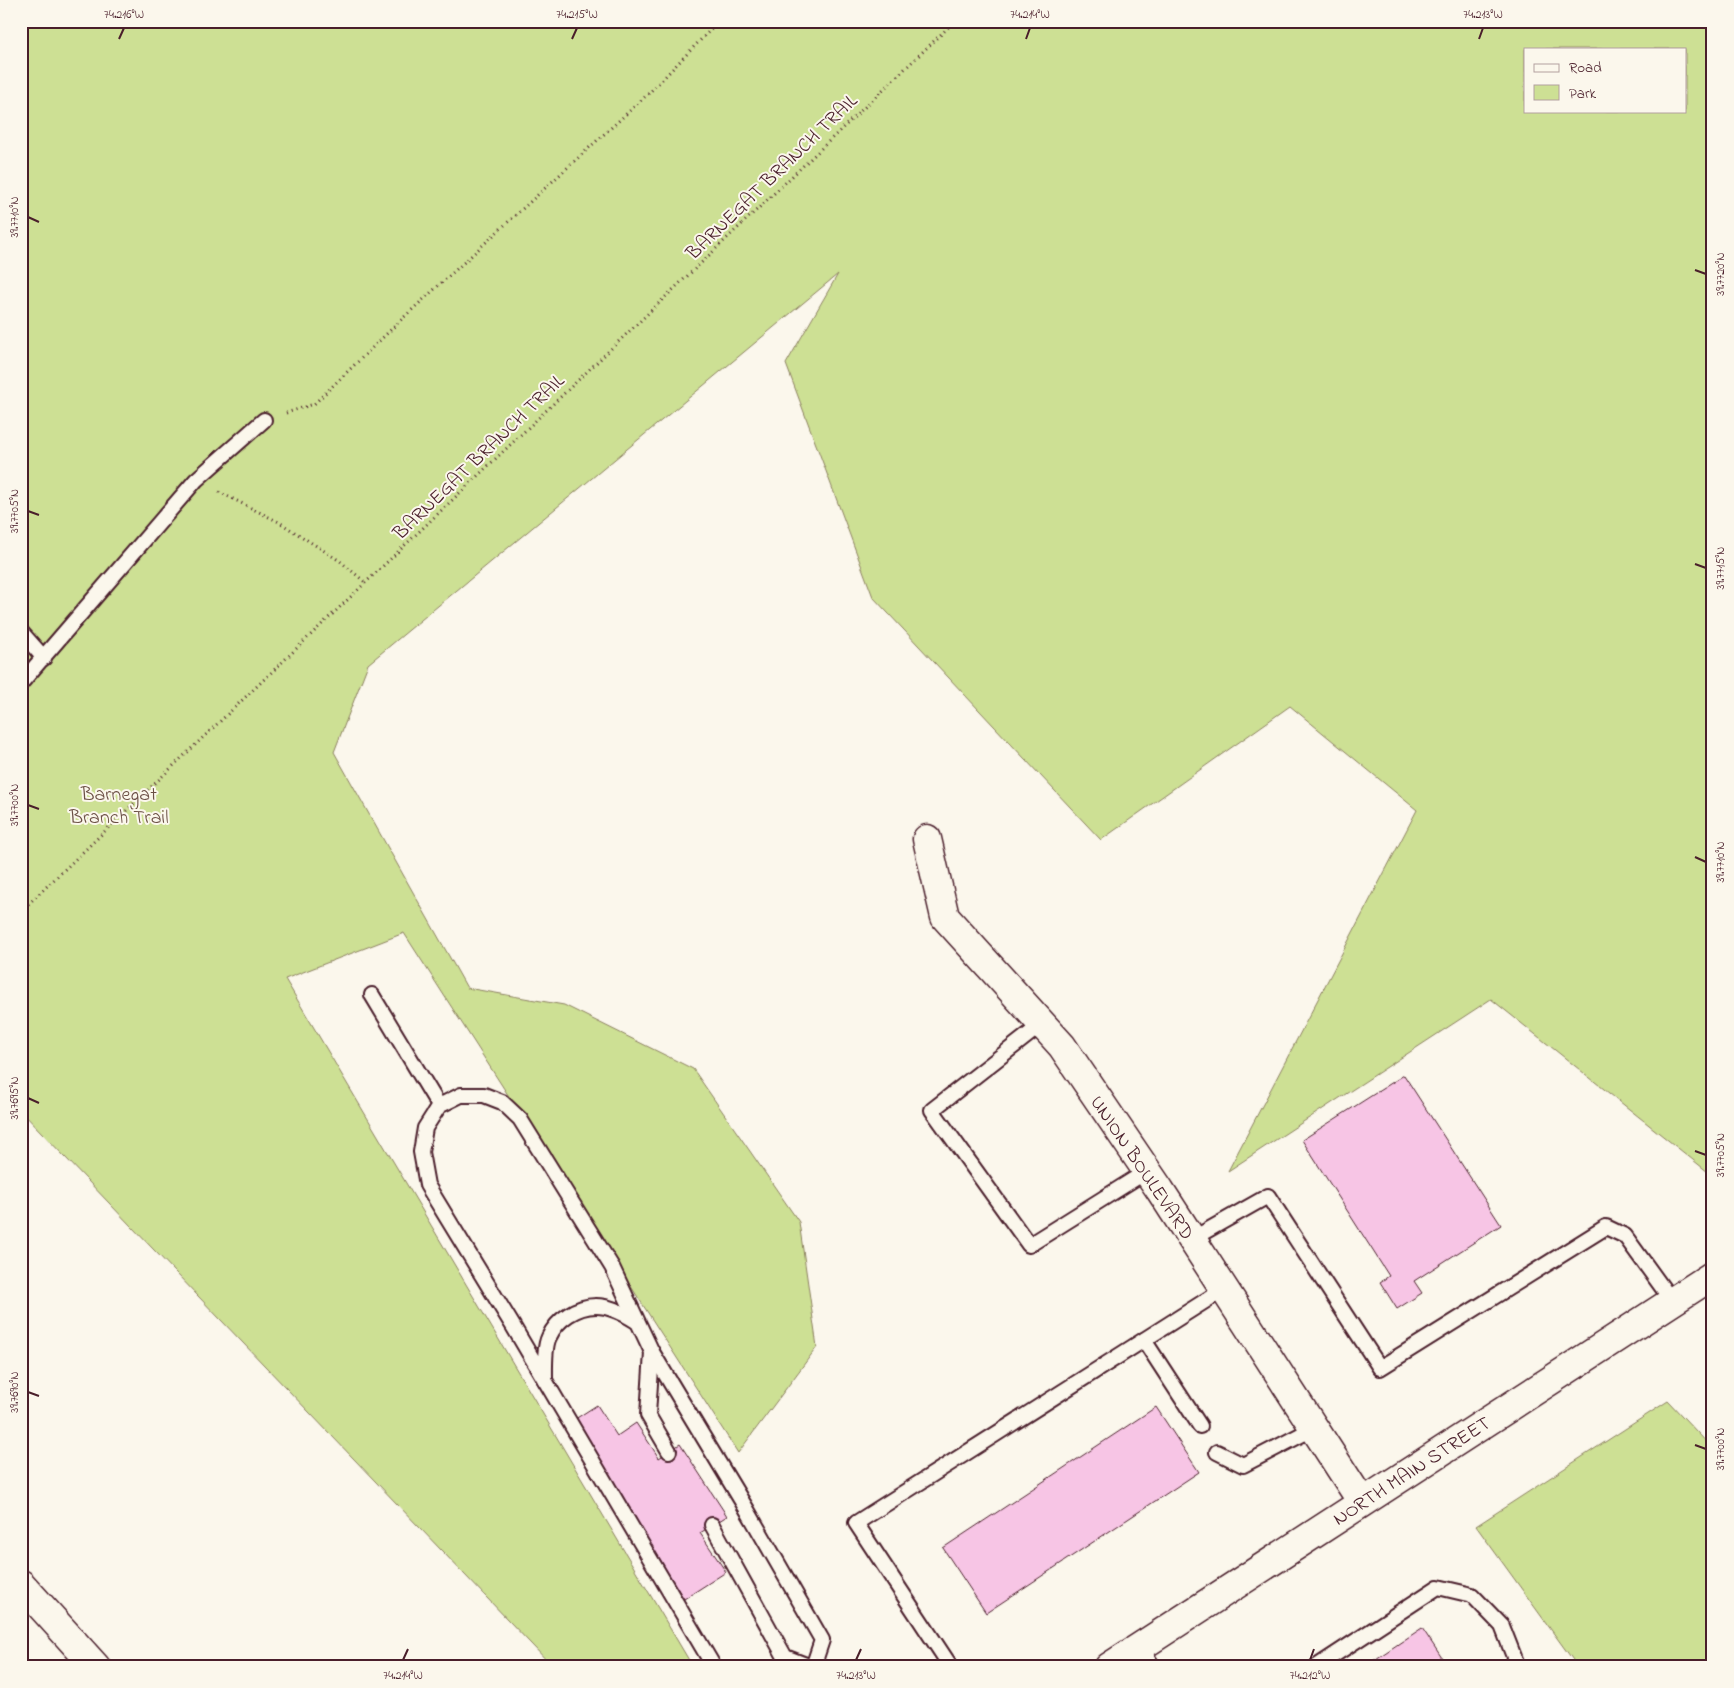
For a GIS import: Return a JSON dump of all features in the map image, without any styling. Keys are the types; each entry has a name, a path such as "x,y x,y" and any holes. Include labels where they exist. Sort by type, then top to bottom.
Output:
{"main road":[{"name":"UNION BOULEVARD","path":"927,839 946,917 1062,1046 1192,1239 1362,1502"},
{"name":"NORTH MAIN STREET","path":"1109,1667 1147,1657 1362,1502 1713,1274"},
{"path":"21,1584 96,1667"}],"lane":[{"path":"21,683 196,480 264,420"},
{"path":"21,632 44,658"},
{"path":"372,994 439,1106"},
{"path":"1042,1024 932,1110 1028,1245 1147,1171"},
{"path":"712,1526 785,1657 812,1667 822,1640 746,1508 652,1352 612,1267 520,1119 502,1102 484,1095 461,1095 439,1106 424,1128 421,1152 427,1185 513,1326 714,1667"},
{"path":"1192,1239 1268,1196 1380,1368 1606,1227 1625,1236 1672,1301"},
{"path":"951,1667 856,1523 1224,1289"},
{"path":"545,1381 548,1338 560,1320 577,1310 596,1306 622,1312 637,1322"},
{"path":"1144,1340 1200,1426"},
{"path":"652,1352 648,1415 670,1451"},
{"path":"1217,1452 1243,1465 1314,1428"},
{"path":"1316,1667 1438,1587 1472,1595 1502,1626 1518,1667"}],"path":[{"path":"264,420 314,404 402,318 648,94 719,21"},
{"name":"BARNEGAT BRANCH TRAIL","path":"21,911 955,21"},
{"path":"196,480 279,522 340,561 366,583"}],"green space":[{"name":"Barnegat Branch Trail","path":"21,21 1713,21 1713,1176 1491,999 1228,1171 1417,810 1290,706 1101,840 873,597 786,364 838,274 368,664 334,752 467,988 564,1005 693,1069 799,1222 817,1347 738,1453 404,933 285,979 693,1667 553,1667 21,1111"},
{"path":"1668,1401 1713,1449 1713,1667 1578,1667 1476,1526"}],"building":[{"path":"1404,1075 1501,1225 1414,1281 1422,1293 1397,1309 1380,1282 1389,1276 1302,1140"},
{"path":"597,1405 617,1436 636,1423 659,1458 680,1444 727,1516 700,1533 726,1572 684,1599 569,1423"},
{"path":"1156,1407 1199,1472 986,1613 943,1548"},
{"path":"1422,1628 1448,1667 1364,1667"}]}
